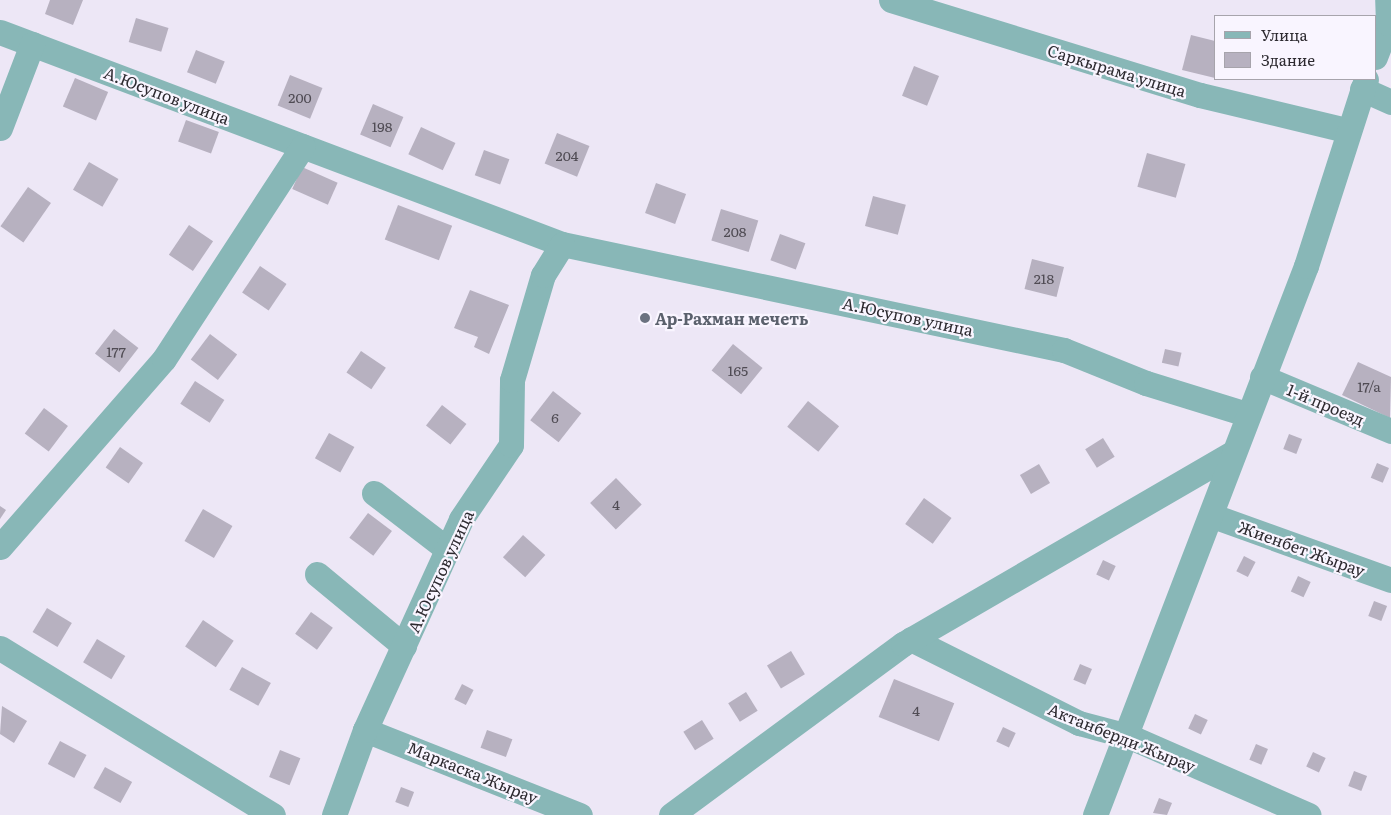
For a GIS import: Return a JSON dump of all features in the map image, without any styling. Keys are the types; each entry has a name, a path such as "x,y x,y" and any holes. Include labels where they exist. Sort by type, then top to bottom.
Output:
{"street":[{"name":"Саркырама улица","path":"891,0 1200,95 1346,130"},
{"path":"1376,54 1388,23 1387,0"},
{"name":"А.Юсупов улица","path":"0,32 562,244 1064,350 1146,383 1246,414"},
{"path":"0,128 32,44"},
{"path":"1095,815 1128,736 1213,516 1231,454 1246,414 1306,266 1346,130 1364,84 1391,102"},
{"path":"0,547 164,359 303,146"},
{"name":"А.Юсупов улица","path":"334,815 365,730 461,519 510,445 512,380 543,275 562,244"},
{"name":"1-й проезд","path":"1262,377 1391,431"},
{"path":"671,815 911,640 1231,454"},
{"path":"374,493 447,549"},
{"name":"Жиенбет Жырау","path":"1213,516 1391,580"},
{"path":"317,574 404,646"},
{"name":"Актанберди Жырау","path":"911,640 1079,723 1128,736 1309,815"},
{"path":"0,648 273,815"},
{"name":"Маркаска Жырау","path":"365,730 580,815"}],"building":[{"path":"50,0 83,0 73,25 45,14"},
{"path":"136,18 169,28 161,52 129,42"},
{"path":"1191,35 1214,41 1214,78 1182,70"},
{"path":"196,50 225,62 216,84 187,72"},
{"path":"914,66 939,76 927,106 902,96"},
{"path":"290,75 322,88 310,119 278,106"},
{"path":"75,78 108,92 96,121 63,107"},
{"path":"373,104 403,117 390,147 360,134"},
{"path":"186,120 219,132 211,154 178,142"},
{"path":"421,127 455,143 443,170 408,154"},
{"path":"557,133 589,146 577,177 545,164"},
{"path":"484,150 509,159 500,185 475,175"},
{"path":"1147,153 1185,164 1176,198 1137,187"},
{"path":"89,162 118,179 102,207 73,190"},
{"path":"302,167 338,183 328,205 292,189"},
{"path":"656,183 686,194 675,224 645,213"},
{"path":"28,187 51,203 23,242 0,226"},
{"path":"873,196 906,205 898,235 865,226"},
{"path":"398,205 452,226 439,260 385,240"},
{"path":"721,209 758,220 749,252 711,241"},
{"path":"189,225 213,241 193,271 169,255"},
{"path":"780,234 805,243 796,270 770,260"},
{"path":"1032,259 1064,267 1057,297 1025,289"},
{"path":"260,266 287,284 269,310 242,293"},
{"path":"470,290 509,305 489,354 474,347 478,337 454,328"},
{"path":"114,329 138,348 119,373 95,353"},
{"path":"210,334 237,354 218,380 191,360"},
{"path":"733,344 763,368 741,394 712,370"},
{"path":"1165,349 1182,353 1178,366 1162,363"},
{"path":"361,351 386,368 371,389 346,373"},
{"path":"1358,362 1391,377 1390,418 1342,395"},
{"path":"195,381 224,400 210,423 180,404"},
{"path":"553,391 581,413 559,442 530,420"},
{"path":"808,401 839,426 818,452 787,427"},
{"path":"442,405 466,424 450,445 426,425"},
{"path":"44,408 68,426 49,452 25,434"},
{"path":"329,433 354,447 340,472 315,458"},
{"path":"1289,434 1302,439 1296,454 1283,449"},
{"path":"1103,438 1115,457 1097,468 1085,449"},
{"path":"120,447 143,463 129,484 106,467"},
{"path":"1377,463 1389,468 1383,483 1371,478"},
{"path":"1039,464 1050,483 1031,494 1020,475"},
{"path":"616,478 642,505 616,530 590,503"},
{"path":"924,498 952,518 933,544 905,524"},
{"path":"0,506 6,510 0,519"},
{"path":"203,509 232,526 214,558 185,541"},
{"path":"368,513 392,531 373,556 349,538"},
{"path":"523,535 545,555 525,577 503,557"},
{"path":"1244,556 1256,562 1248,577 1236,571"},
{"path":"1103,560 1116,566 1109,580 1096,575"},
{"path":"1298,576 1311,582 1304,597 1291,591"},
{"path":"1374,601 1387,606 1381,621 1368,616"},
{"path":"47,608 72,623 57,647 33,632"},
{"path":"311,612 333,628 317,650 295,634"},
{"path":"203,620 234,641 216,667 185,647"},
{"path":"97,639 125,656 111,679 83,662"},
{"path":"791,651 805,674 781,689 767,665"},
{"path":"1080,664 1092,669 1085,685 1073,680"},
{"path":"242,667 271,683 258,706 229,690"},
{"path":"894,679 954,703 939,741 879,717"},
{"path":"462,684 474,690 466,705 454,699"},
{"path":"746,692 758,711 740,722 728,703"},
{"path":"2,706 27,721 14,743 0,734"},
{"path":"1195,714 1208,720 1201,734 1188,729"},
{"path":"702,720 714,739 695,750 683,732"},
{"path":"1003,727 1016,733 1009,747 996,742"},
{"path":"487,730 512,739 506,757 481,748"},
{"path":"60,741 86,755 74,778 48,764"},
{"path":"1256,744 1268,749 1261,765 1249,760"},
{"path":"280,750 300,758 290,785 269,777"},
{"path":"1313,752 1326,758 1319,772 1306,767"},
{"path":"105,767 132,782 120,803 93,788"},
{"path":"1354,771 1367,776 1361,791 1348,786"},
{"path":"401,787 414,792 408,807 395,802"},
{"path":"1159,798 1172,803 1167,815 1153,813"}],"place":[{"name":"Ар-Рахман мечеть","path":"645,318"}]}
